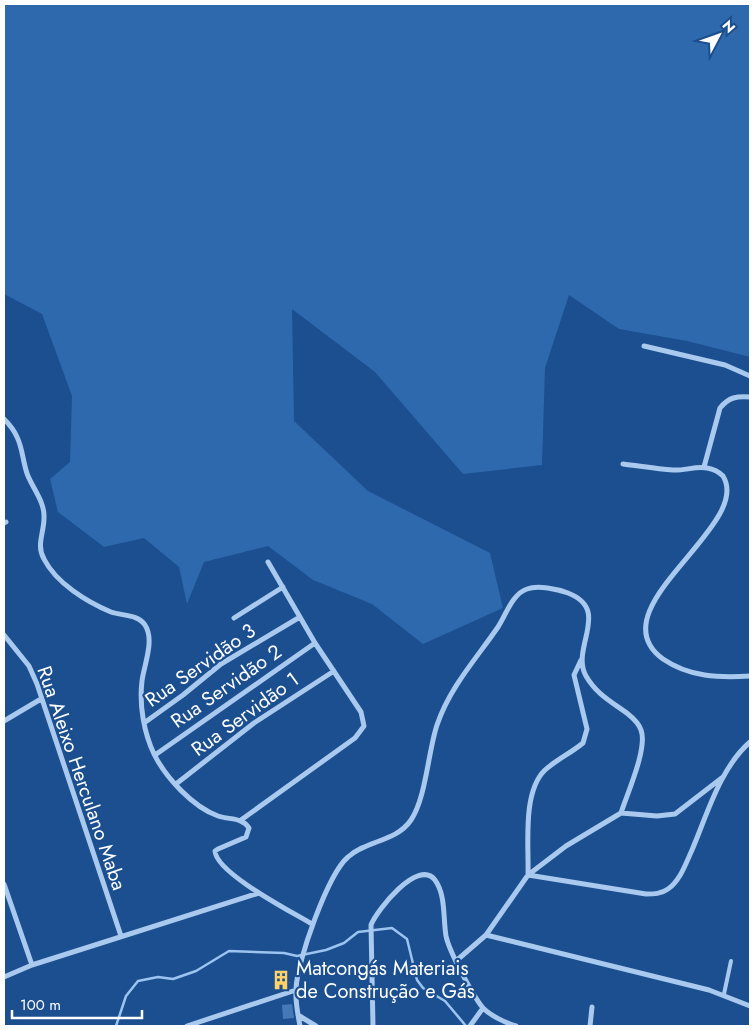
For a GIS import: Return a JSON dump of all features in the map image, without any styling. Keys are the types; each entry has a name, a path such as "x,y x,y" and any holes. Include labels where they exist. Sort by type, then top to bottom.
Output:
{"street":[{"path":"644,346 725,365 750,376"},
{"path":"704,467 720,408 726,401 734,397 750,397"},
{"path":"4,419 17,435 28,475 43,508 44,518 40,547 44,560 68,586 92,603 113,612 140,619 145,625 149,640 142,680 144,723 154,755 191,800 205,810 219,816 241,820 249,828 249,833 243,839 215,851 216,860 231,874 259,893 312,924"},
{"path":"624,464 673,470 704,467 716,470 723,477 730,489 730,502 721,520 657,601 648,617 645,631 657,655 671,665 692,673 712,677 750,676"},
{"path":"241,820 361,732 364,726 361,712 315,643 268,562"},
{"path":"234,618 283,587"},
{"path":"300,1026 296,990 301,962 312,924 348,857 390,837 411,821 418,807 438,722 454,689 474,656 497,628 514,599 528,589 541,588 568,593 582,602 588,611 590,624 581,660 574,675 587,728 583,743 545,770 536,782 530,797 528,875"},
{"name":"Rua Servidão 3","path":"144,723 183,696 221,664 300,617"},
{"name":"Rua Aleixo Herculano Maba","path":"4,635 29,666 122,936"},
{"name":"Rua Servidão 2","path":"154,755 315,643"},
{"path":"581,660 583,671 600,696 628,714 641,730 643,743 621,813"},
{"name":"Rua Servidão 1","path":"176,784 254,723 334,671"},
{"path":"4,721 41,699"},
{"path":"528,875 646,894 657,894 668,889 677,880 685,865 724,776 734,760 750,742"},
{"path":"456,961 486,935 528,875 566,846 621,813 657,816 675,814 724,776"},
{"path":"373,1026 371,925 378,913 405,883 419,874 426,874 433,878 438,885 446,937 456,961 483,1008 499,1019 516,1026"},
{"path":"4,884 32,965"},
{"path":"4,977 32,965 259,893"},
{"path":"486,935 724,994 750,1006"},
{"path":"187,1026 296,990"},
{"path":"590,1026 592,1006"},
{"path":"471,1024 483,1008"},
{"path":"298,1015 316,1026"}],"lane":[{"path":"724,994 731,962"}],"shaded area":[{"path":"4,4 750,4 750,357 687,341 619,329 569,295 545,368 542,465 463,474 375,372 292,309 294,421 368,491 490,553 503,608 423,644 372,604 313,580 268,546 204,562 187,604 179,567 144,538 104,547 58,512 50,479 70,462 72,396 42,314 4,294"}],"building":[{"name":"Matcongás Materiais de Construção e Gás","path":"279,972 281,976 286,974 290,983 277,988 273,975"},
{"path":"292,1004 294,1018 283,1019 282,1005"}],"waterway":[{"path":"116,1026 126,996 138,981 158,977 173,979 196,971 229,951 284,953 297,956 326,950 344,943 358,932 392,928 407,939 417,980 423,988 445,1001 466,1026"}],"place":[{"name":"Matcongás Materiais de Construção e Gás","path":"281,980"}]}
